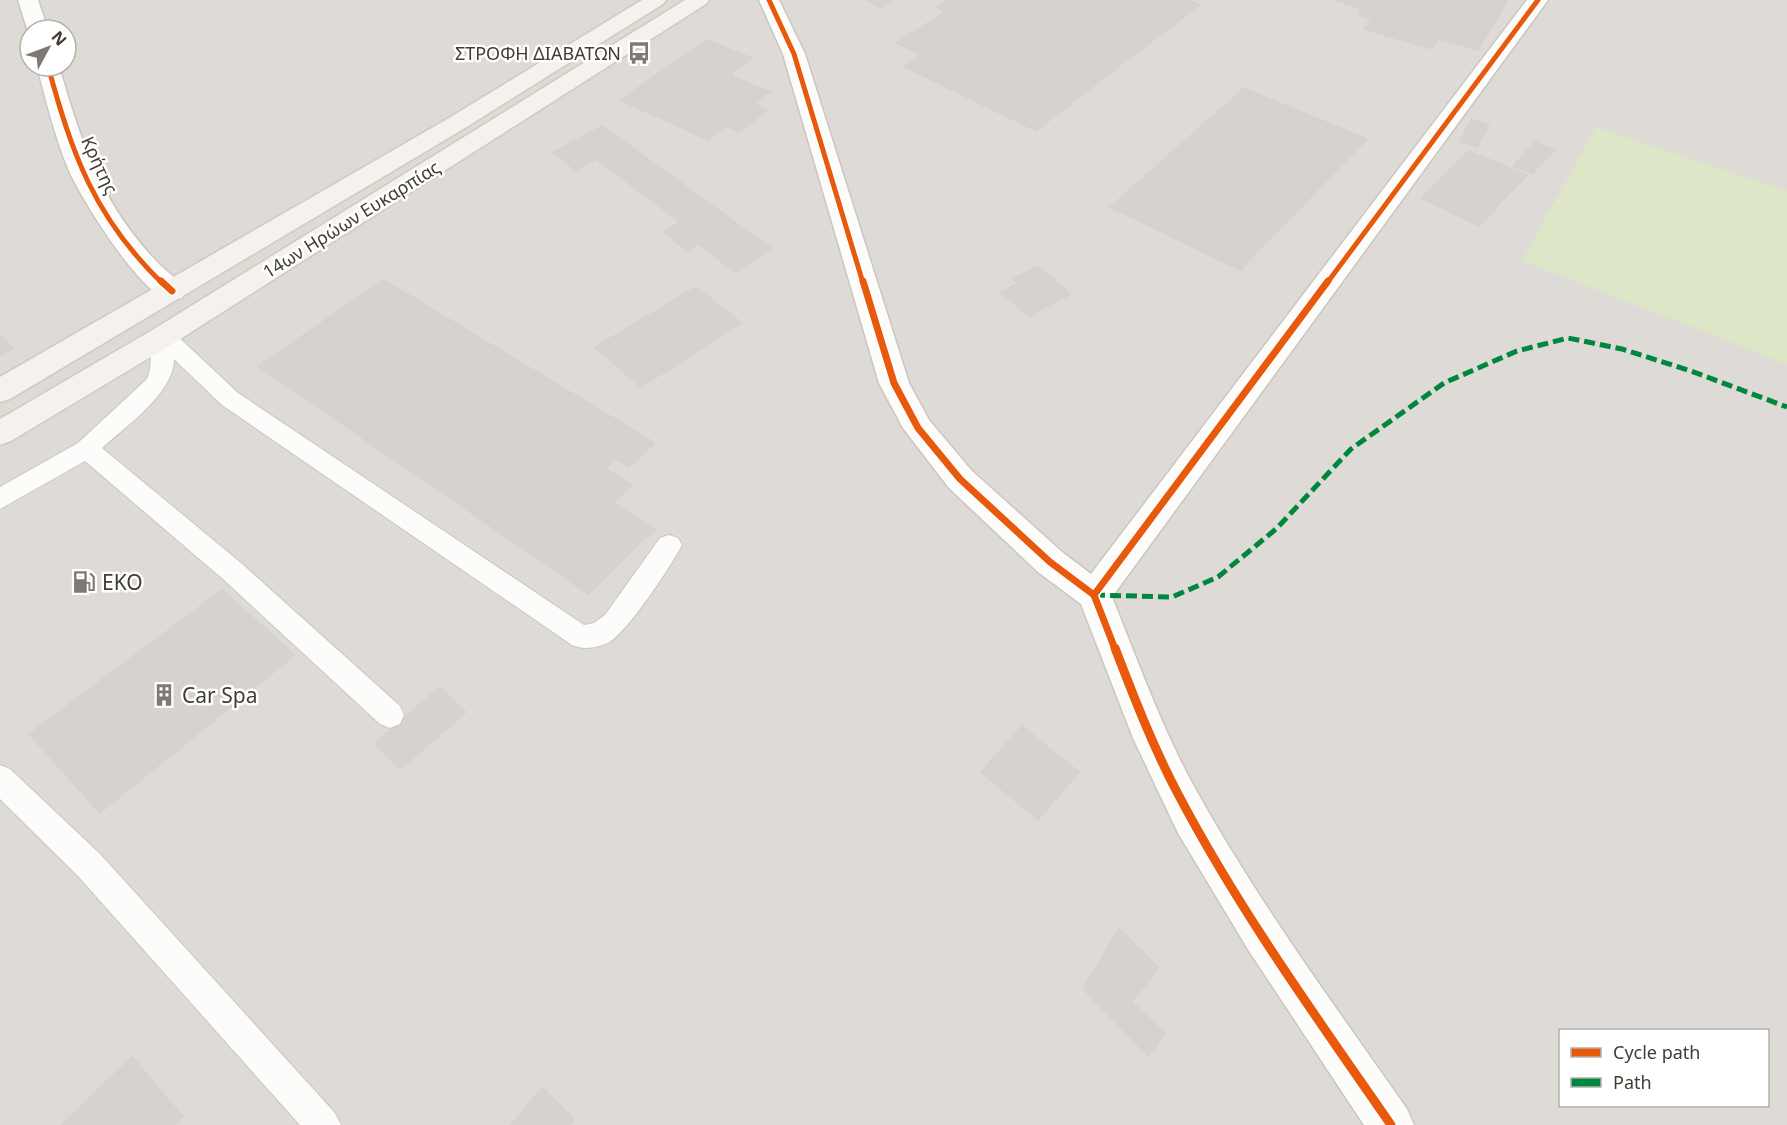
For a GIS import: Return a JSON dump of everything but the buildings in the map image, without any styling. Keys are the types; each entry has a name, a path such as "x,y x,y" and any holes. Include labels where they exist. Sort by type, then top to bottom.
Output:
{"main road":[{"name":"14ων Ηρώων Ευκαρπίας","path":"0,391 437,135 656,0"},
{"name":"14ων Ηρώων Ευκαρπίας","path":"0,433 165,336 699,0"}],"street":[{"path":"28,0 33,18"},
{"path":"769,0 794,54 894,383 918,428 960,479 1050,562 1094,595 1155,744 1191,819 1294,985 1391,1125"},
{"path":"1094,595 1538,0"},
{"name":"Κρήτης","path":"52,78 87,183 140,259 156,278 172,291"}],"lane":[{"path":"0,499 86,449 156,384 163,369 165,336"},
{"path":"165,336 230,399 581,636 600,634 615,623 669,545"},
{"path":"86,449 113,469 232,571 390,715"},
{"path":"0,779 89,865 323,1125"}],"shaded area":[{"path":"0,0 1787,0 1787,1125 0,1125"}],"green space":[{"path":"1596,127 1787,191 1787,364 1522,261"}],"marked path":[{"path":"1094,595 1172,597 1218,577 1276,529 1351,449 1444,383 1517,351 1568,338 1622,349 1691,371 1787,407"}],"cycle path":[{"path":"769,0 794,54 894,383 918,428 960,479 1050,562 1094,595 1538,0"},
{"path":"51,78 60,111 87,183 103,211 125,241 172,291"},
{"path":"1094,595 1151,738 1192,820 1263,936 1391,1125"}],"place":[{"name":"ΣΤΡΟΦΗ ΔΙΑΒΑΤΩΝ","path":"639,53"},
{"name":"ΕΚΟ","path":"84,582"},
{"name":"Car Spa","path":"164,695"}]}
